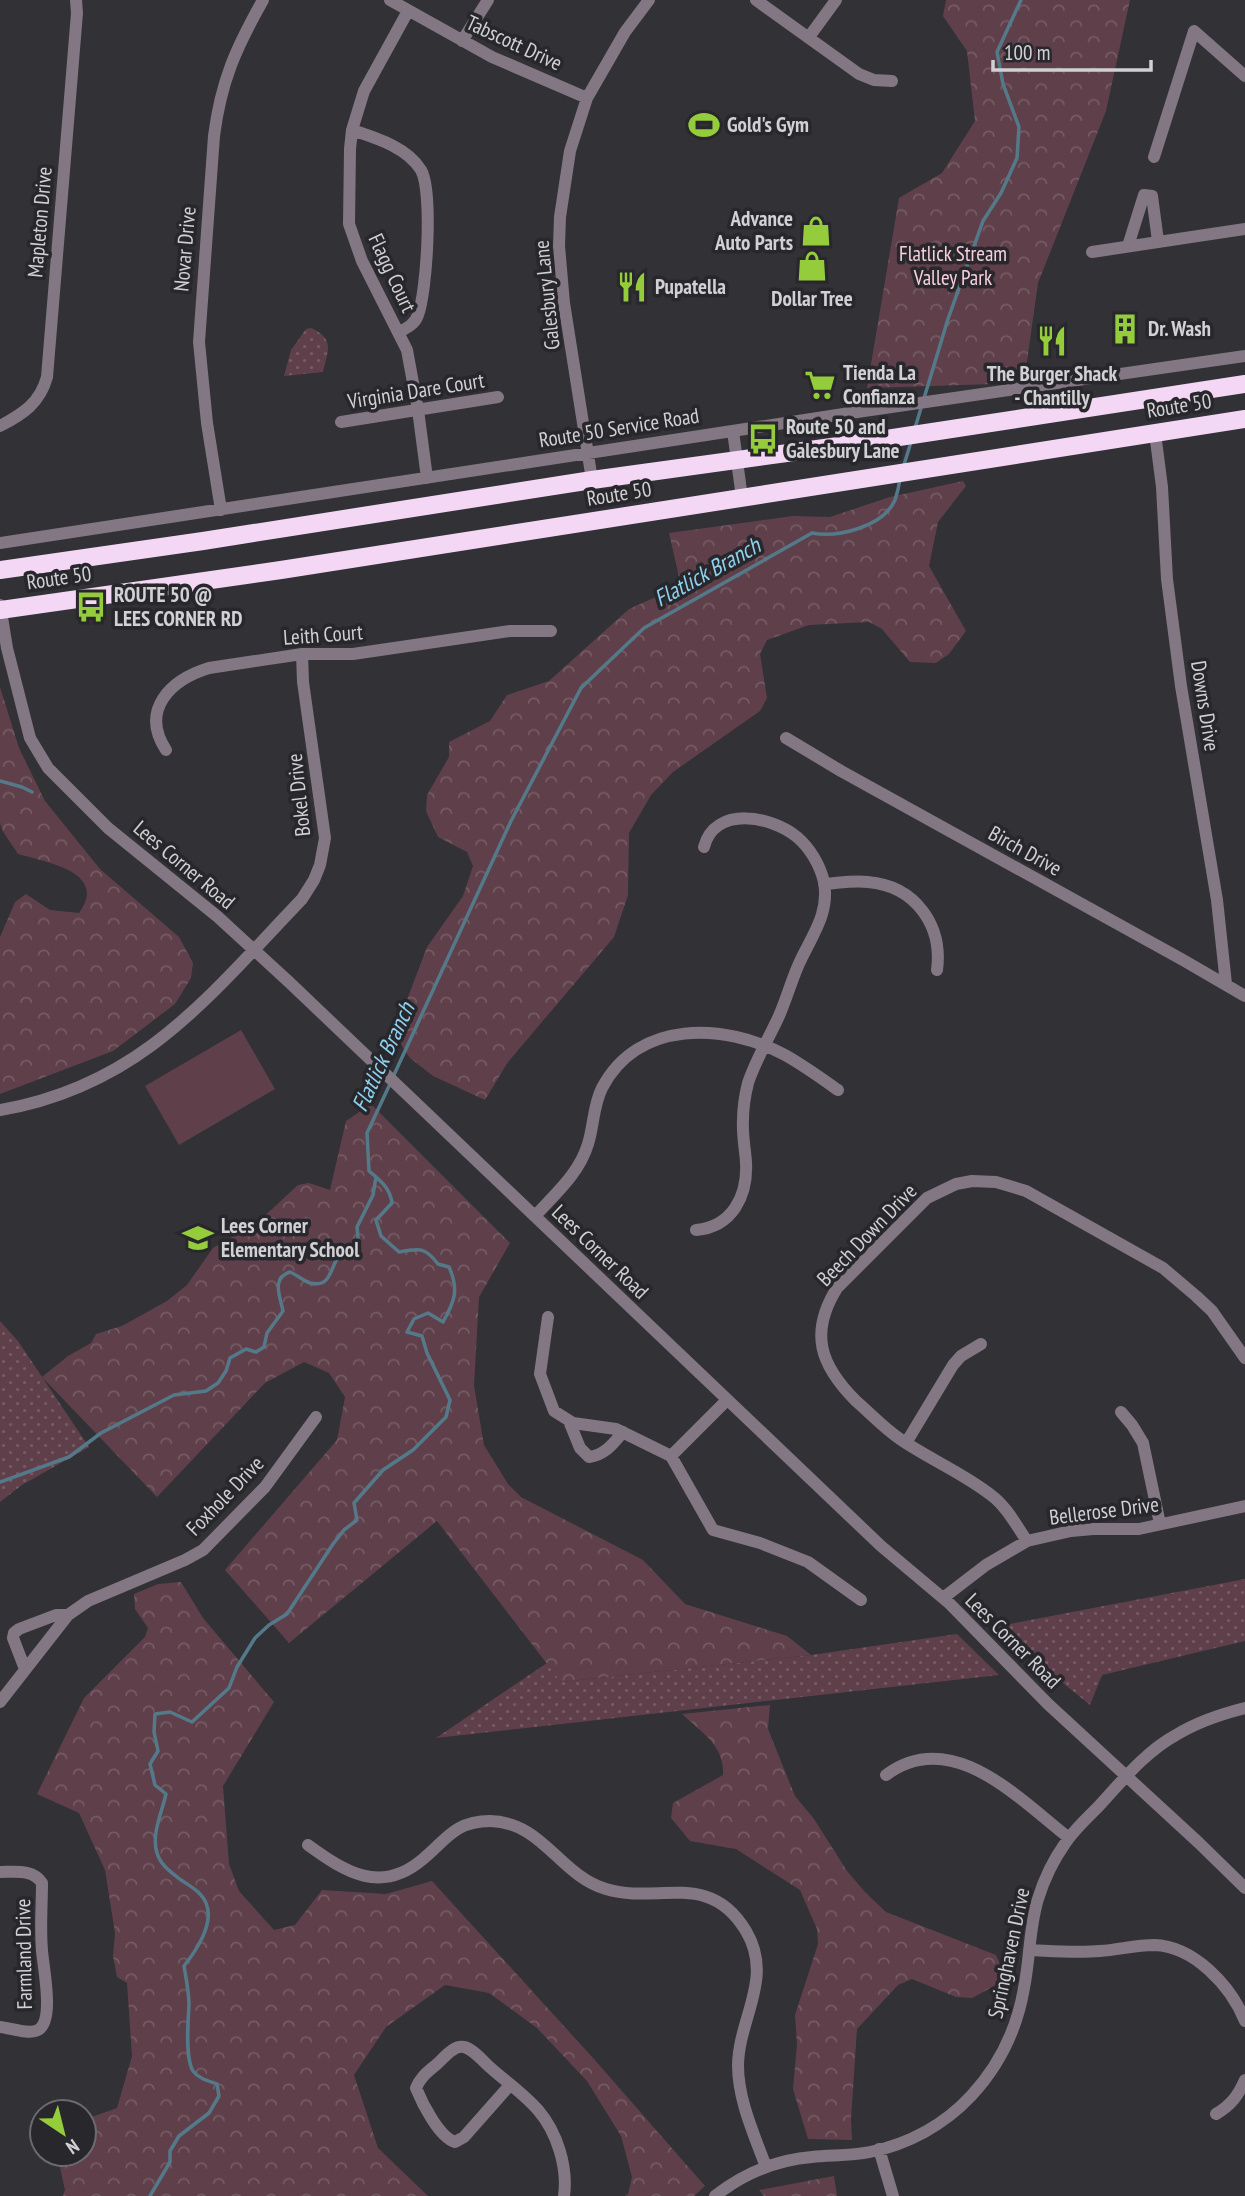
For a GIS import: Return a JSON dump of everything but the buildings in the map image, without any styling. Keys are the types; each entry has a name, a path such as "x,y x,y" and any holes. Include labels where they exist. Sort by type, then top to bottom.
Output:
{"highway":[{"name":"Route 50","path":"0,570 1245,384"},
{"name":"Route 50","path":"0,608 281,570 1245,419"}],"street":[{"name":"Mapleton Drive","path":"0,426 29,409 41,395 47,377 76,0"},
{"name":"Novar Drive","path":"221,510 198,342 214,136 218,106 233,55 263,0"},
{"name":"Tabscott Drive","path":"390,0 492,57 587,98"},
{"path":"462,41 488,0"},
{"name":"Galesbury Lane","path":"592,480 564,303 559,246 565,179 570,151 587,98 619,41 649,0"},
{"path":"756,0 859,74 874,80 892,81"},
{"path":"809,37 836,0"},
{"name":"Flagg Court","path":"408,11 364,91 352,130 349,224 362,261 407,350 427,478"},
{"path":"1154,157 1194,32 1245,76"},
{"path":"352,130 381,139 409,157 422,172 427,246 424,278 418,315 411,326 399,332"},
{"path":"1128,246 1144,195 1152,196 1158,242"},
{"path":"1092,252 1245,229"},
{"name":"Route 50 Service Road","path":"0,543 1245,356"},
{"name":"Virginia Dare Court","path":"341,422 498,397"},
{"path":"733,431 742,498"},
{"name":"Downs Drive","path":"1155,433 1163,497 1167,579 1181,686 1217,900 1226,984"},
{"name":"Lees Corner Road","path":"0,608 7,648 30,738 48,768 108,828 218,917 289,982 881,1546 943,1598 1048,1704 1245,1888"},
{"name":"Leith Court","path":"166,750 156,732 158,708 171,689 194,672 302,654 353,654 510,631 551,631"},
{"name":"Bokel Drive","path":"0,1110 71,1091 143,1053 189,1016 302,899 314,880 322,856 324,830 303,682 302,654"},
{"name":"Birch Drive","path":"786,738 1245,996"},
{"path":"696,1230 707,1229 725,1220 740,1198 746,1177 744,1103 752,1071 779,1015 798,965 818,928 823,913 824,884 821,872 807,848 789,831 773,823 750,818 725,822 710,833 704,847"},
{"path":"824,884 867,882 880,884 907,896 924,913 935,933 939,957 937,970"},
{"path":"535,1216 580,1163 588,1143 601,1089 614,1070 629,1055 657,1039 687,1032 726,1035 785,1055 838,1090"},
{"name":"Beech Down Drive","path":"1027,1541 1008,1512 993,1496 906,1443 882,1425 836,1380 824,1354 822,1319 828,1302 837,1288 914,1208 934,1194 956,1184 980,1181 1012,1185 1026,1191 1163,1268 1196,1296 1225,1328 1245,1358"},
{"path":"548,1317 540,1374 554,1411 573,1423 617,1429 671,1456 713,1530 760,1543 808,1562 861,1600"},
{"path":"906,1443 953,1365 961,1356 981,1344"},
{"path":"671,1456 727,1400"},
{"path":"1121,1412 1143,1443 1160,1524"},
{"name":"Foxhole Drive","path":"0,1702 68,1615 88,1601 203,1550 265,1487 316,1417"},
{"path":"569,1421 580,1448 589,1457 600,1456 623,1432"},
{"name":"Bellerose Drive","path":"943,1598 986,1565 1027,1541 1071,1531 1139,1530 1245,1506"},
{"name":"Foxhole Drive","path":"25,1669 13,1638 14,1633 56,1615 68,1615"},
{"name":"Springhaven Drive","path":"715,2196 738,2180 766,2167 790,2160 879,2149 921,2134 951,2115 978,2089 993,2069 1010,2036 1019,2013 1032,1922 1038,1899 1047,1876 1069,1838 1126,1777 1174,1735 1220,1714 1245,1708"},
{"path":"886,1775 896,1767 921,1758 940,1758 960,1763 989,1776 1069,1838"},
{"path":"308,1845 347,1871 382,1877 411,1868 457,1829 476,1822 512,1824 533,1834 580,1877 607,1890 640,1894 690,1892 729,1910 746,1931 756,1959 756,1986 741,2042 738,2082 766,2167"},
{"name":"Farmland Drive","path":"0,1872 30,1873 38,1877 42,1884 42,1950 48,1995 40,2030 33,2032 0,2027"},
{"path":"1029,1950 1095,1952 1156,1945 1178,1951 1192,1958 1222,1984 1232,1995 1245,2021"},
{"path":"510,2085 464,2137 455,2142 449,2141 442,2133 416,2088 421,2078 458,2047 469,2049 537,2108 554,2136 563,2164 564,2196"},
{"path":"1216,2114 1230,2105 1245,2080"},
{"path":"879,2149 893,2196"}],"green space":[{"name":"Flatlick Stream Valley Park","path":"946,0 1130,0 1106,111 1038,283 1024,383 867,388 899,198 942,173 975,121 967,51 943,16"},
{"path":"311,328 327,341 328,351 323,372 284,376 291,350 306,329"},
{"path":"963,481 966,486 938,522 929,566 966,631 949,654 936,663 910,662 882,629 869,622 809,625 767,640 760,654 767,698 760,711 673,772 651,795 629,833 628,895 614,937 508,1062 485,1100 433,1076 410,1058 394,1034 427,947 463,896 473,866 467,852 438,837 426,811 427,795 449,757 449,742 490,721 507,695 549,681 629,609 671,590 679,577 669,533 793,516 830,517 890,497"},
{"path":"0,687 19,748 45,801 100,869 179,937 193,963 191,978 175,1004 113,1051 0,1094 0,937 15,902 26,894 50,910 79,913 86,899 86,888 80,878 58,865 18,854 2,830"},
{"path":"241,1030 275,1089 179,1145 145,1086"},
{"path":"371,1104 510,1243 479,1297 474,1386 484,1445 508,1484 521,1497 643,1560 685,1604 787,1636 811,1655 561,1682 437,1521 289,1643 225,1570 337,1440 345,1397 329,1373 304,1362 265,1383 157,1497 42,1377 68,1356 91,1343 96,1334 122,1326 167,1301 187,1285 213,1248 258,1222 298,1185 309,1183 330,1190 346,1121"},
{"path":"0,1321 18,1341 89,1447 22,1485 0,1502"},
{"path":"1245,1579 1245,1641 1102,1675 1090,1705 994,1627"},
{"path":"181,1582 203,1618 274,1702 223,1786 229,1864 239,1891 274,1930 295,1925 322,1890 386,1894 432,1881 705,2186 694,2196 625,2196 628,2194 632,2177 621,2136 587,2081 537,2028 489,1993 445,1985 386,2027 354,2075 378,2148 428,2196 63,2196 65,2190 60,2168 98,2168 98,2115 117,2108 132,2056 127,1983 117,1977 113,1956 115,1933 105,1870 79,1813 37,1794 84,1698 145,1637 148,1628 135,1609 134,1594 158,1584"},
{"path":"957,1634 999,1675 436,1738 547,1663 561,1682 811,1655"},
{"path":"770,1705 768,1729 795,1796 814,1819 847,1871 865,1892 886,1912 996,1955 1002,1969 998,1984 972,1998 956,1997 912,1979 898,1985 857,2029 852,2140 808,2139 793,2089 797,2044 795,2015 818,1944 817,1929 800,1890 736,1849 690,1841 671,1818 673,1803 723,1775 723,1765 716,1748 682,1714"},
{"path":"834,2176 837,2196 764,2196 759,2190"}],"waterway":[{"name":"Flatlick Branch","path":"915,428 948,319 983,221 1001,193 1017,158 1019,127 1003,84 997,52 1021,0"},
{"name":"Flatlick Branch","path":"903,468 911,442"},
{"name":"Flatlick Branch","path":"393,1077 511,821 581,688 644,628 812,533 834,534 870,524 889,509 895,500 900,479"},
{"path":"0,781 32,792"},
{"name":"Flatlick Branch","path":"150,2196 170,2162 170,2151 179,2136 209,2113 219,2096 217,2084 195,2074 190,2065 189,2000 184,1966 201,1940 208,1920 208,1911 199,1893 167,1868 157,1853 156,1831 166,1794 155,1785 150,1764 158,1751 154,1732 155,1714 170,1712 192,1722 229,1688 237,1667 255,1638 287,1614 333,1544 344,1530 357,1520 354,1503 383,1470 413,1450 446,1417 450,1400 427,1353 422,1336 407,1332 414,1319 428,1313 443,1322 455,1289 449,1267 438,1264 422,1250 399,1252 381,1236 376,1220 392,1203 387,1189 369,1171 367,1133 390,1084"},
{"path":"0,1482 69,1457 101,1433 174,1395 206,1391 218,1383 230,1358 246,1349 256,1352 264,1347 267,1333 283,1311 278,1288 280,1279 290,1272 310,1283 325,1281 339,1257 356,1246 357,1227 373,1195 376,1177"}],"place":[{"name":"Gold's Gym","path":"704,125"},
{"name":"Advance Auto Parts","path":"816,231"},
{"name":"Dollar Tree","path":"812,266"},
{"name":"Pupatella","path":"632,287"},
{"name":"Dr. Wash","path":"1125,329"},
{"name":"The Burger Shack - Chantilly","path":"1052,341"},
{"name":"Tienda La Confianza","path":"820,385"},
{"name":"Route 50 and Galesbury Lane","path":"763,439"},
{"name":"ROUTE 50 @ LEES CORNER RD","path":"91,607"},
{"name":"Lees Corner Elementary School","path":"198,1238"}]}
